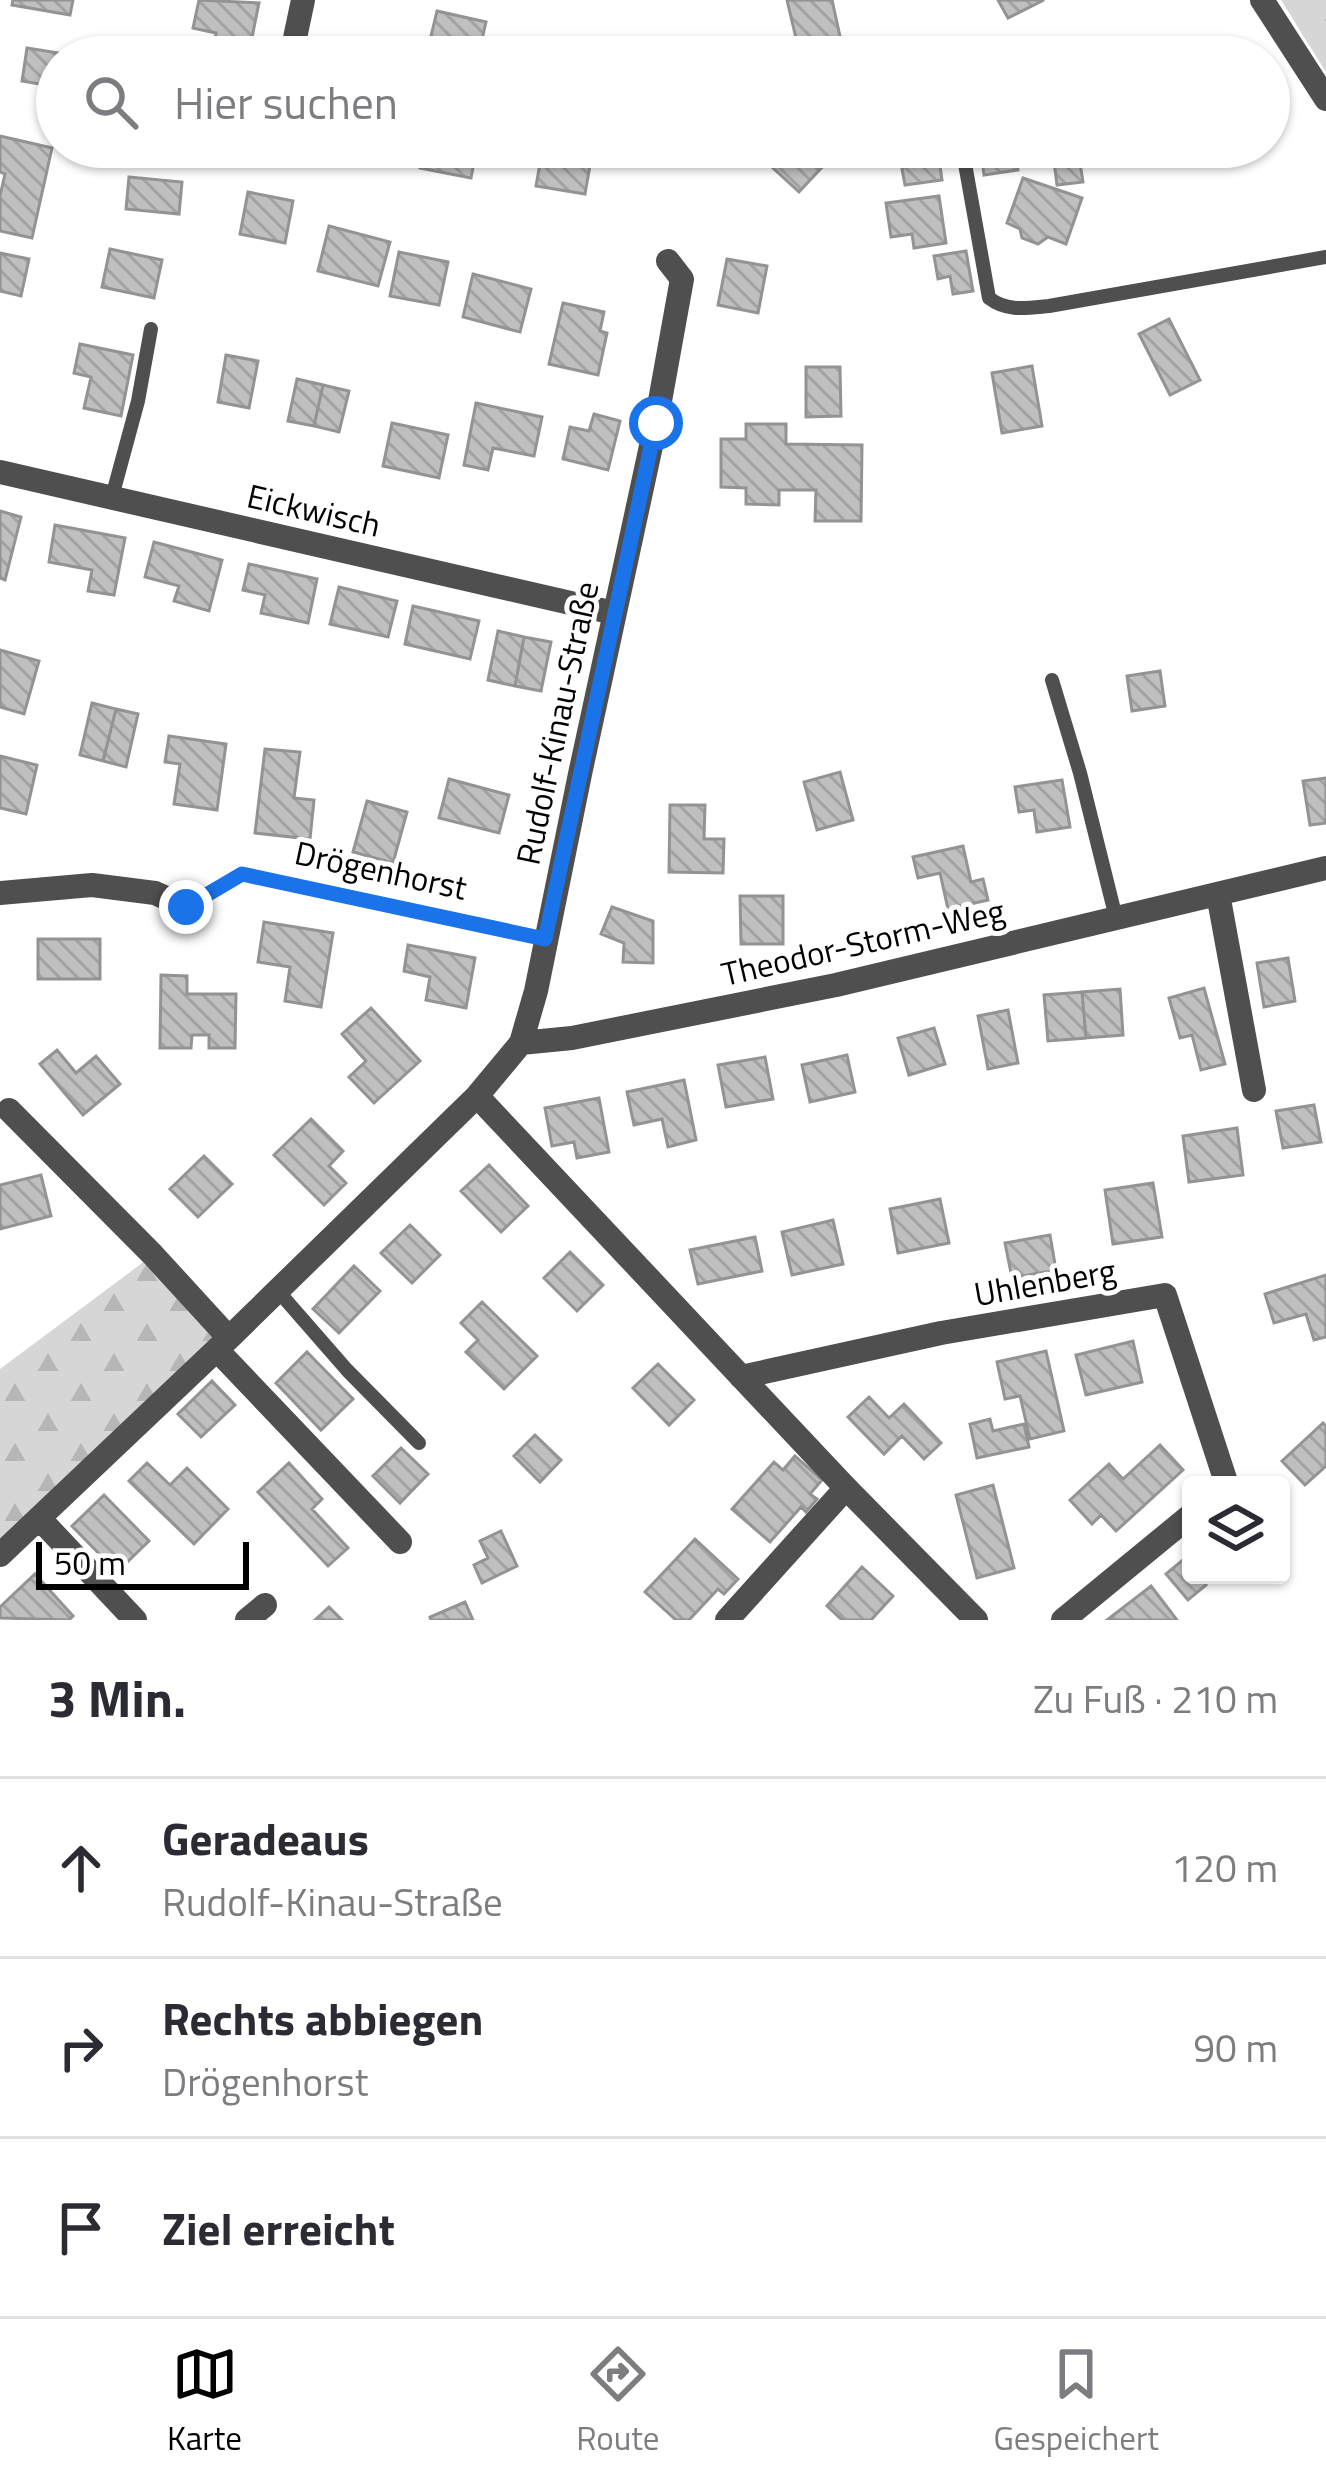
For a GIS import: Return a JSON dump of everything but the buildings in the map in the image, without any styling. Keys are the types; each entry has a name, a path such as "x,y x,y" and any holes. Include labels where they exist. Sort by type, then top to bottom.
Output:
{"street":[{"path":"295,36 303,0"},
{"path":"1262,0 1285,36"},
{"path":"1290,44 1326,100"},
{"name":"Rudolf-Kinau-Straße","path":"521,1043 656,423 682,279 668,261"},
{"name":"Eickwisch","path":"0,472 614,613"},
{"name":"Theodor-Storm-Weg","path":"521,1043 572,1038 836,985 1326,868"},
{"path":"0,893 92,885 155,893 186,907"},
{"path":"1218,894 1254,1090"},
{"path":"0,1555 477,1096 521,1043"},
{"path":"477,1096 976,1620"},
{"path":"9,1110 153,1255 223,1344 400,1542"},
{"name":"Uhlenberg","path":"741,1377 941,1333 1165,1295 1224,1476"},
{"path":"728,1620 846,1488"},
{"path":"39,1518 135,1620"},
{"path":"1063,1620 1182,1522"}],"lane":[{"path":"966,168 989,298 999,306 1049,306 1326,257"},
{"path":"112,497 152,329"},
{"path":"1052,680 1116,918"},
{"path":"278,1291 418,1443"}],"path":[{"name":"Drögenhorst","path":"186,907 242,874 545,939"}],"green space":[{"path":"1281,0 1326,0 1326,72"},
{"path":"153,1255 229,1338 0,1555 0,1369"}],"route":[{"path":"186,907 242,874 545,939 656,423"}]}
